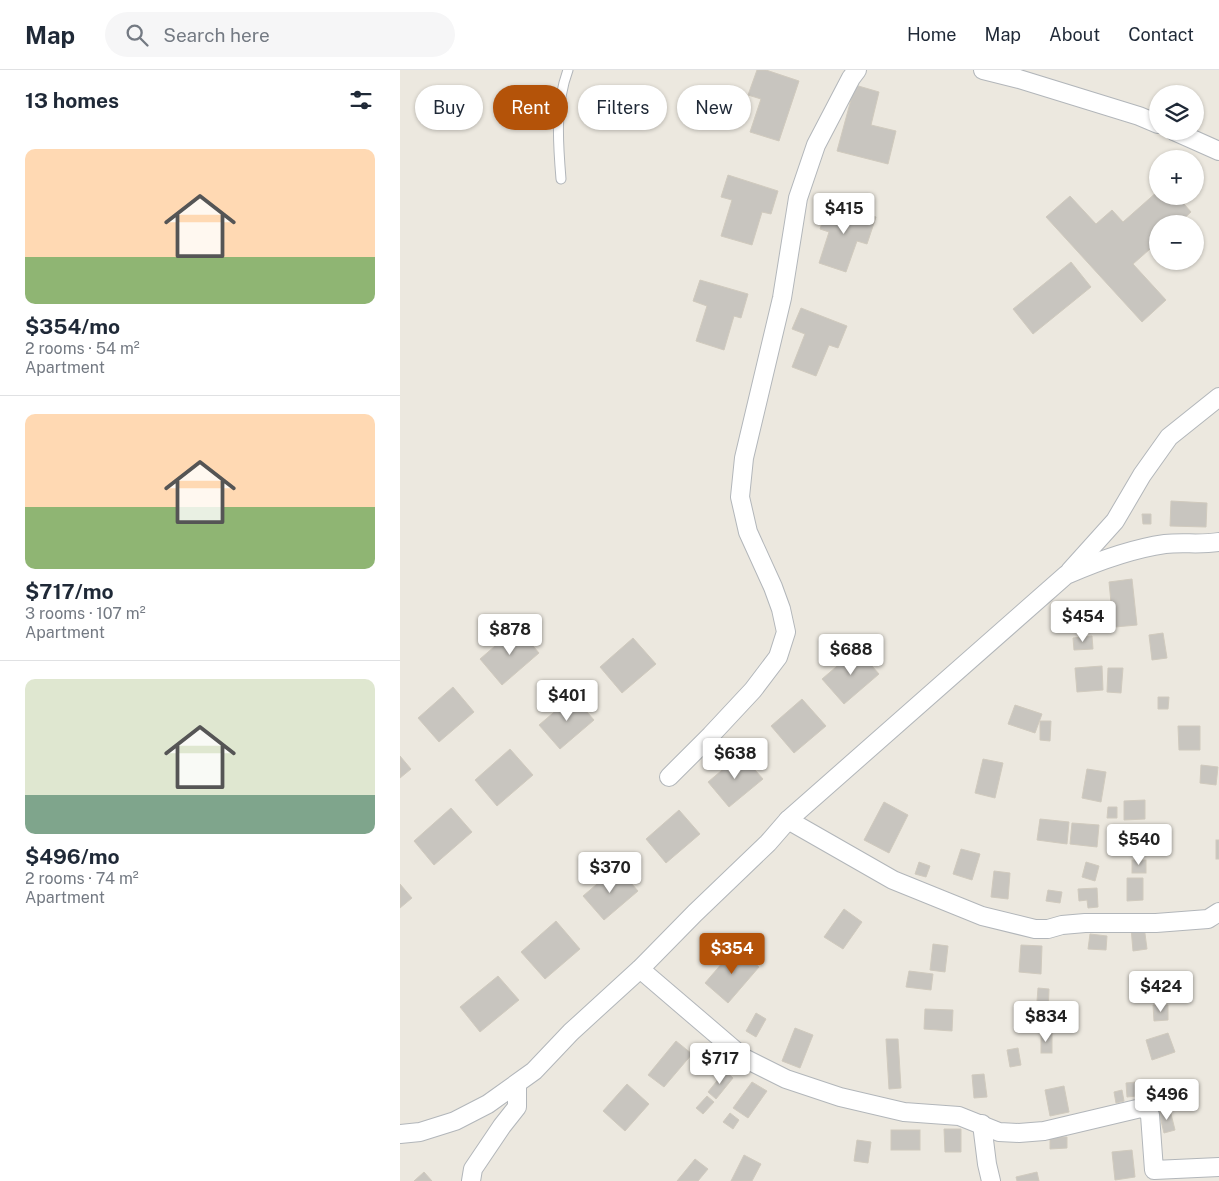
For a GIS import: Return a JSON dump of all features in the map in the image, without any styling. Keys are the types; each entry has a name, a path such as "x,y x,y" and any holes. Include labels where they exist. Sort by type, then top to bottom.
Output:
{"street":[{"path":"668,777 711,735 752,690 778,657 786,632 781,609 773,587 748,532 740,498 744,458 782,298 798,198 816,145 857,70"},
{"path":"983,70 1019,79 1149,120"},
{"path":"1194,140 1219,151"},
{"path":"400,1134 420,1132 455,1121 488,1104 534,1071 571,1032 640,969 768,843 788,820 1066,575 1115,521 1142,474 1169,437 1219,397"},
{"path":"1066,575 1100,560 1133,550 1166,544 1219,542"},
{"path":"788,820 825,843 867,864 893,880 982,916 1035,929 1048,929 1085,922 1156,922 1208,919 1219,912"},
{"path":"640,969 744,1058 786,1079 840,1097 904,1112 959,1116 1000,1132 1019,1134 1044,1131 1141,1108 1150,1115 1154,1170 1219,1167"},
{"path":"471,1181 472,1168 518,1107 517,1084"},
{"path":"982,1124 991,1181"}],"lane":[{"path":"561,179 557,134 563,82 568,70"}],"building":[{"path":"757,70 766,70 799,81 779,141 750,132 761,99 751,96 751,87"},
{"path":"855,85 879,92 871,125 896,131 888,164 837,151"},
{"path":"728,175 778,191 771,214 762,212 752,245 721,236 732,200 721,197"},
{"path":"1070,196 1096,224 1112,210 1123,222 1149,199 1149,205 1185,205 1191,212 1188,215 1149,215 1149,250 1133,264 1166,300 1142,322 1046,217"},
{"path":"829,202 876,217 867,244 857,241 846,272 819,263 829,232 820,229"},
{"path":"1071,262 1091,287 1033,334 1013,309"},
{"path":"700,280 748,294 741,318 734,316 724,350 696,341 707,306 693,301"},
{"path":"801,308 847,326 838,348 829,345 816,376 792,367 805,334 792,329"},
{"path":"1171,501 1207,503 1206,527 1170,526"},
{"path":"1142,514 1151,514 1151,524 1143,524"},
{"path":"1132,579 1137,625 1104,628 1102,614 1112,613 1109,582"},
{"path":"517,627 539,653 502,685 480,659"},
{"path":"1163,633 1167,658 1152,660 1149,635"},
{"path":"1092,636 1093,649 1074,650 1073,638"},
{"path":"633,638 656,664 622,693 600,667"},
{"path":"857,649 879,674 844,704 822,679"},
{"path":"1102,666 1103,690 1077,692 1075,668"},
{"path":"1108,668 1123,668 1121,693 1107,692"},
{"path":"453,687 474,712 439,742 418,718"},
{"path":"573,696 594,720 560,749 539,725"},
{"path":"1158,697 1169,697 1168,709 1158,709"},
{"path":"802,699 826,726 794,753 771,726"},
{"path":"1015,705 1042,714 1035,733 1008,724"},
{"path":"1040,721 1051,721 1050,741 1040,740"},
{"path":"1178,726 1200,726 1200,750 1179,750"},
{"path":"510,749 533,775 497,806 475,780"},
{"path":"741,754 763,779 729,807 708,782"},
{"path":"400,756 411,769 400,778"},
{"path":"983,759 1003,763 995,798 975,793"},
{"path":"1201,765 1218,767 1216,785 1200,783"},
{"path":"1087,769 1106,772 1101,802 1082,798"},
{"path":"1145,800 1145,819 1124,820 1124,801"},
{"path":"884,802 908,815 889,853 864,840"},
{"path":"1108,807 1117,807 1117,818 1107,818"},
{"path":"451,808 472,832 434,865 414,841"},
{"path":"679,810 700,834 666,863 646,839"},
{"path":"1040,819 1069,822 1067,844 1037,840"},
{"path":"1072,823 1099,825 1097,847 1070,844"},
{"path":"1134,829 1136,847 1121,849 1119,831"},
{"path":"1216,840 1219,840 1219,859 1216,859"},
{"path":"961,849 980,854 972,880 953,874"},
{"path":"1132,860 1146,860 1146,873 1132,873"},
{"path":"919,862 930,866 926,877 915,874"},
{"path":"1086,862 1099,866 1095,881 1082,877"},
{"path":"617,867 638,891 604,920 583,896"},
{"path":"994,871 1010,873 1008,899 991,897"},
{"path":"1127,878 1143,878 1143,900 1127,901"},
{"path":"400,884 412,898 400,908"},
{"path":"1097,888 1098,907 1088,908 1087,900 1079,901 1078,889"},
{"path":"1048,890 1062,892 1060,903 1046,901"},
{"path":"844,909 862,922 843,949 824,937"},
{"path":"556,921 580,949 545,979 521,952"},
{"path":"1144,926 1147,949 1133,951 1131,928"},
{"path":"1090,934 1107,936 1106,950 1088,949"},
{"path":"933,944 948,946 945,972 930,970"},
{"path":"1021,945 1042,946 1041,974 1019,972"},
{"path":"736,947 759,967 728,1003 705,983"},
{"path":"909,971 933,974 931,990 906,987"},
{"path":"498,976 519,1000 480,1032 460,1007"},
{"path":"1038,988 1049,989 1048,1015 1036,1015"},
{"path":"1153,1005 1168,1005 1168,1020 1154,1021"},
{"path":"925,1009 953,1010 952,1031 924,1029"},
{"path":"756,1013 766,1019 756,1037 746,1031"},
{"path":"795,1028 813,1035 800,1068 782,1061"},
{"path":"1041,1032 1052,1032 1052,1053 1041,1053"},
{"path":"1168,1033 1175,1052 1152,1060 1146,1040"},
{"path":"886,1039 898,1039 901,1088 889,1089"},
{"path":"676,1041 692,1054 664,1087 648,1075"},
{"path":"1018,1048 1021,1065 1010,1067 1007,1050"},
{"path":"725,1071 733,1078 716,1099 708,1092"},
{"path":"984,1074 987,1097 974,1098 972,1075"},
{"path":"1146,1081 1148,1095 1127,1097 1126,1083"},
{"path":"752,1082 767,1091 748,1118 733,1108"},
{"path":"627,1084 649,1104 625,1131 603,1111"},
{"path":"1064,1086 1069,1112 1050,1116 1045,1090"},
{"path":"1122,1090 1124,1101 1116,1103 1114,1092"},
{"path":"707,1096 714,1102 703,1114 696,1108"},
{"path":"1170,1110 1175,1130 1164,1133 1159,1112"},
{"path":"730,1113 739,1120 733,1129 723,1122"},
{"path":"944,1129 961,1129 961,1152 945,1152"},
{"path":"891,1130 920,1130 920,1150 891,1150"},
{"path":"1050,1137 1067,1137 1067,1148 1050,1149"},
{"path":"857,1140 871,1142 868,1163 854,1161"},
{"path":"1132,1150 1135,1177 1115,1180 1112,1152"},
{"path":"744,1155 761,1164 752,1181 731,1181"},
{"path":"695,1159 708,1169 698,1181 677,1181"},
{"path":"424,1172 432,1181 414,1181"},
{"path":"1037,1172 1039,1181 1017,1181 1016,1177"}]}
